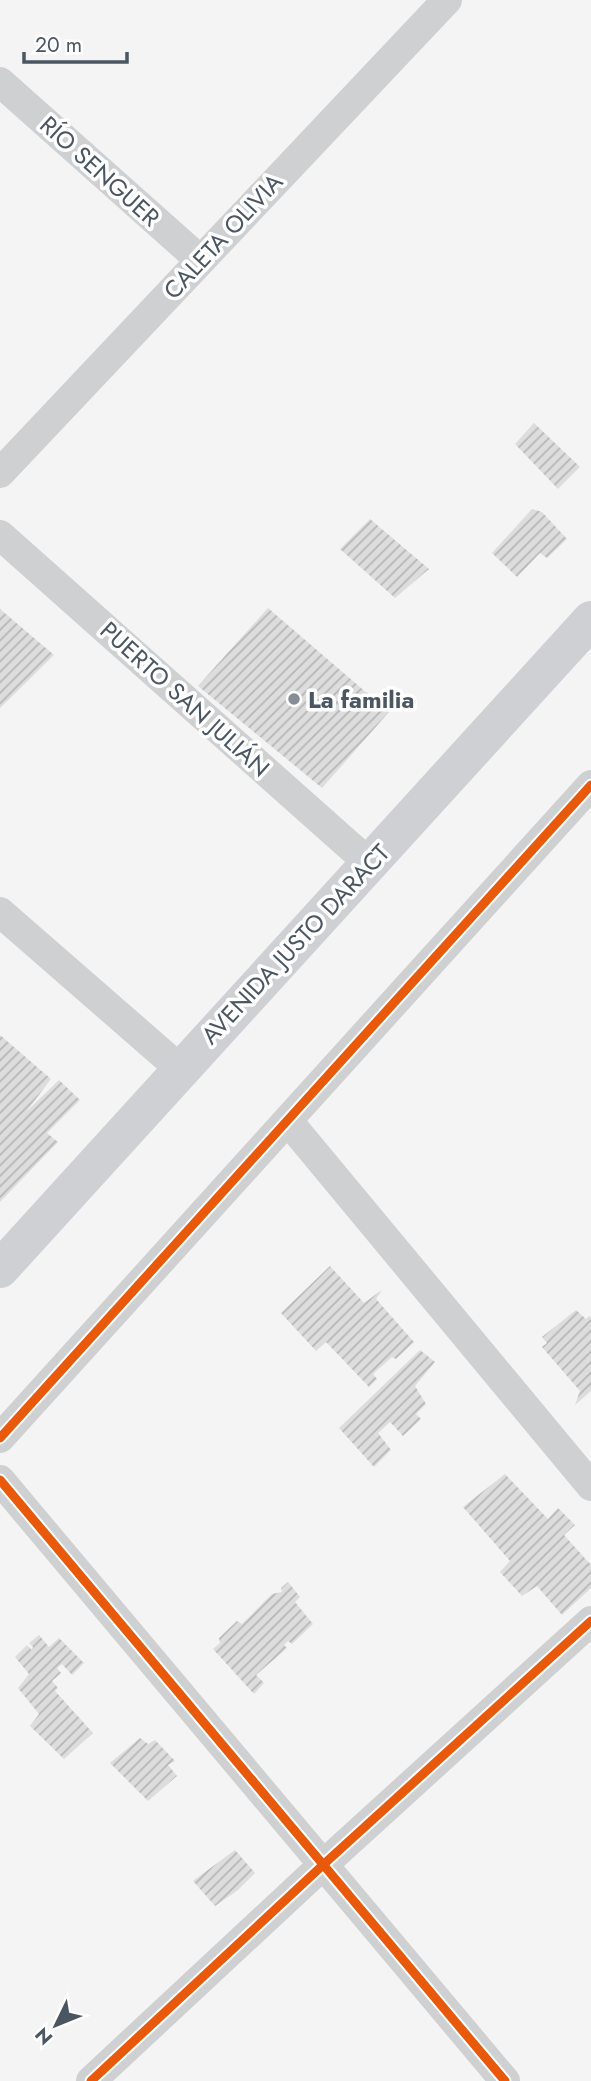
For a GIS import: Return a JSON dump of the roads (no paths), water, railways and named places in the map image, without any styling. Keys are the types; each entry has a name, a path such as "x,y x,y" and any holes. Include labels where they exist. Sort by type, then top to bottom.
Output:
{"main road":[{"name":"AVENIDA JUSTO DARACT","path":"0,1269 591,620"}],"street":[{"name":"CALETA OLIVIA","path":"0,473 441,2"},
{"name":"RÍO SENGUER","path":"0,82 200,260"},
{"name":"PUERTO SAN JULIÁN","path":"0,535 370,864"},
{"path":"0,1438 591,785"},
{"path":"0,912 180,1069"},
{"path":"288,1121 591,1486"},
{"path":"0,1479 505,2081"},
{"path":"91,2081 591,1621"}],"place":[{"name":"La familia","path":"294,699"}]}
